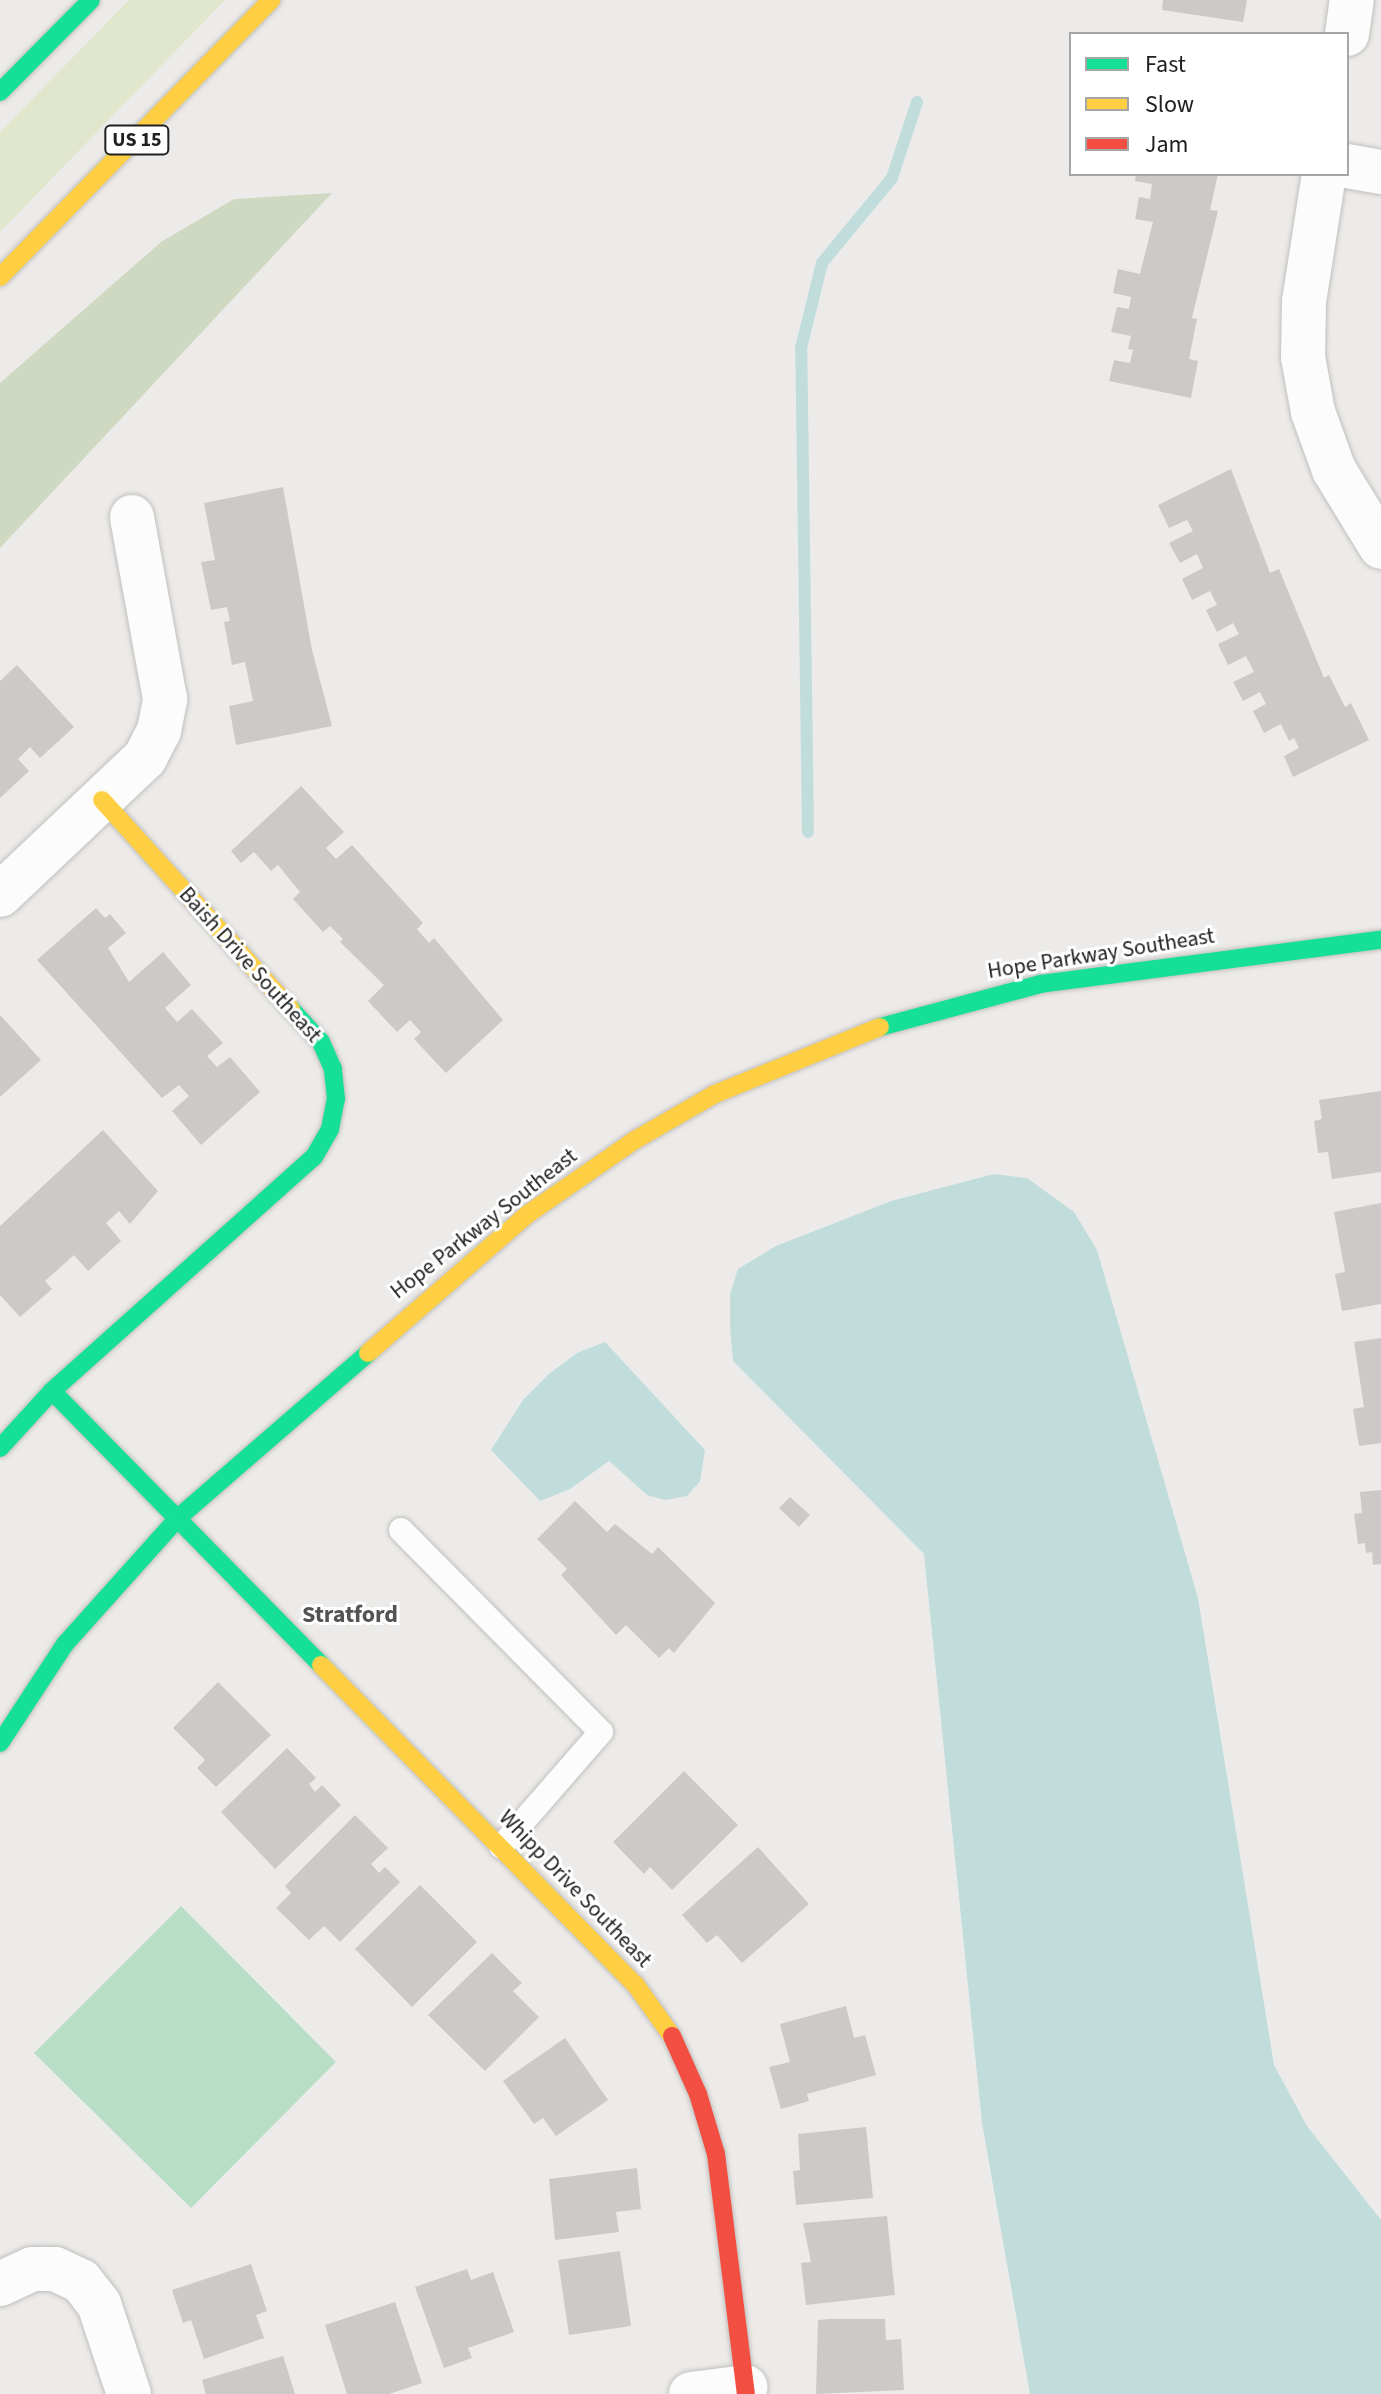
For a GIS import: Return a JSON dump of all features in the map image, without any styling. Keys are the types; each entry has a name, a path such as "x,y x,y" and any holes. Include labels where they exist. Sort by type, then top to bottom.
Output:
{"main road":[{"path":"0,92 91,0"},
{"name":"US 15","path":"0,277 271,0"},
{"name":"Baish Drive Southeast","path":"0,1448 52,1391 314,1157 330,1129 336,1099 333,1069 321,1042 102,800"},
{"name":"Hope Parkway Southeast","path":"0,1743 65,1644 179,1517 473,1257 590,1170 715,1094 855,1035 994,995 1206,959 1381,940"},
{"path":"52,1391 179,1517"},
{"name":"Whipp Drive Southeast","path":"179,1517 635,1984 672,2037 698,2094 716,2154 746,2391"}],"street":[{"path":"1347,32 1352,0"},
{"path":"1349,166 1381,172"},
{"path":"1324,176 1304,301 1303,357 1313,412 1334,470 1381,547"},
{"path":"0,895 145,758 159,731 165,699 132,517"},
{"path":"0,2284 32,2269 55,2269 81,2281 99,2304 129,2394"},
{"path":"691,2394 746,2391"}],"lane":[{"path":"401,1530 601,1732 501,1847"}],"green space":[{"path":"129,0 225,0 0,232 0,132"},
{"path":"332,193 0,548 0,383 161,242 234,199"},
{"path":"181,1906 336,2062 191,2208 34,2053"}],"water":[{"path":"994,1174 1027,1178 1074,1212 1097,1250 1198,1598 1274,2065 1307,2126 1381,2220 1381,2394 1030,2394 982,2123 924,1554 733,1361 730,1327 730,1294 738,1269 776,1246 891,1201"},
{"path":"605,1342 705,1450 700,1481 687,1496 665,1500 647,1495 609,1461 570,1489 540,1501 491,1450 523,1400 549,1374 577,1353"}],"building":[{"path":"1163,0 1247,0 1243,22 1162,10"},
{"path":"1136,176 1218,176 1210,210 1218,211 1192,318 1197,319 1189,359 1198,361 1191,398 1109,381 1114,360 1130,363 1133,350 1128,349 1131,336 1111,332 1117,307 1129,309 1131,297 1113,293 1118,269 1140,274 1153,222 1135,219 1139,197 1150,199 1152,184 1135,181"},
{"path":"1231,469 1270,573 1279,569 1324,678 1329,675 1345,707 1351,703 1369,740 1293,777 1284,756 1299,748 1294,738 1289,741 1281,724 1264,733 1253,711 1266,704 1260,692 1243,701 1233,682 1254,672 1246,656 1228,665 1218,644 1239,634 1233,623 1217,632 1206,610 1217,605 1210,591 1192,600 1182,579 1203,568 1197,554 1180,563 1169,543 1193,531 1187,520 1169,528 1158,505"},
{"path":"283,487 312,650 332,726 236,745 229,706 253,701 245,662 232,665 224,622 230,621 227,607 211,610 201,562 215,560 204,503"},
{"path":"17,665 74,727 40,758 30,747 18,759 29,771 0,798 0,681"},
{"path":"301,786 344,832 326,848 336,859 352,845 423,923 417,929 429,943 434,938 503,1020 446,1073 414,1039 421,1032 410,1020 397,1032 368,1001 384,985 340,942 343,939 330,926 323,932 293,899 300,892 278,865 271,871 254,852 241,863 231,851"},
{"path":"96,908 105,918 110,914 126,933 108,948 129,982 163,952 191,985 165,1008 177,1022 192,1009 223,1043 207,1056 217,1067 230,1057 260,1092 201,1145 172,1111 189,1096 179,1085 162,1098 37,960"},
{"path":"0,1015 41,1060 0,1097"},
{"path":"1381,1091 1381,1172 1332,1179 1328,1152 1318,1153 1314,1121 1322,1119 1319,1100"},
{"path":"103,1130 158,1191 130,1224 119,1211 106,1223 121,1241 88,1271 74,1255 45,1281 52,1289 20,1317 0,1295 0,1226"},
{"path":"1381,1203 1381,1304 1342,1311 1335,1274 1345,1272 1334,1212"},
{"path":"1381,1338 1381,1443 1359,1446 1353,1409 1364,1407 1354,1342"},
{"path":"1381,1490 1381,1564 1373,1565 1372,1552 1366,1553 1365,1543 1358,1544 1354,1514 1362,1513 1360,1492"},
{"path":"790,1497 810,1515 799,1527 779,1508"},
{"path":"575,1501 607,1532 615,1524 652,1554 658,1547 715,1603 674,1653 669,1648 659,1658 626,1625 616,1635 561,1575 567,1569 537,1539"},
{"path":"218,1682 271,1735 216,1787 197,1768 205,1760 173,1728"},
{"path":"287,1748 316,1778 309,1784 315,1792 322,1785 341,1805 275,1869 221,1812"},
{"path":"684,1771 738,1825 672,1890 650,1867 644,1874 613,1842"},
{"path":"355,1815 388,1848 371,1864 379,1873 385,1867 400,1882 340,1942 324,1926 309,1940 276,1908 291,1893 285,1886"},
{"path":"758,1847 809,1904 742,1963 717,1935 707,1943 682,1915"},
{"path":"420,1885 477,1942 412,2007 355,1949"},
{"path":"492,1953 522,1983 513,1991 539,2017 485,2071 428,2015"},
{"path":"846,2006 854,2038 865,2035 876,2075 807,2094 809,2101 781,2109 769,2067 790,2062 780,2024"},
{"path":"565,2038 608,2100 556,2136 543,2118 534,2124 503,2081"},
{"path":"866,2127 873,2198 796,2205 793,2171 800,2170 798,2134"},
{"path":"637,2168 641,2209 616,2212 619,2232 555,2240 549,2179"},
{"path":"887,2216 895,2295 806,2305 801,2263 811,2262 803,2223"},
{"path":"620,2251 631,2326 569,2335 558,2260"},
{"path":"251,2264 267,2311 256,2315 264,2338 204,2359 191,2320 183,2323 172,2290"},
{"path":"467,2269 471,2280 493,2272 514,2332 468,2348 472,2358 444,2368 415,2287"},
{"path":"395,2302 422,2383 389,2394 347,2394 325,2325"},
{"path":"885,2319 886,2340 901,2339 904,2390 816,2394 818,2320"},
{"path":"283,2356 295,2394 206,2394 202,2380"}],"waterway":[{"path":"808,832 801,348 822,263 892,178 917,102"}],"traffic: fast":[{"path":"0,92 91,0"},
{"path":"880,1027 1040,984 1381,940"},
{"path":"0,1448 52,1391 314,1157 330,1129 336,1099 333,1069 321,1042 291,1009"},
{"path":"0,1743 65,1644 179,1517 368,1353"},
{"path":"52,1391 321,1665"}],"traffic: slow":[{"path":"0,277 271,0"},
{"path":"102,800 291,1009"},
{"path":"368,1353 528,1214 635,1140 715,1094 880,1027"},
{"path":"321,1665 635,1984 672,2036"}],"traffic: jam":[{"path":"672,2036 698,2094 716,2154 746,2394"}],"district":[{"name":"Stratford","path":"350,1615"}]}
